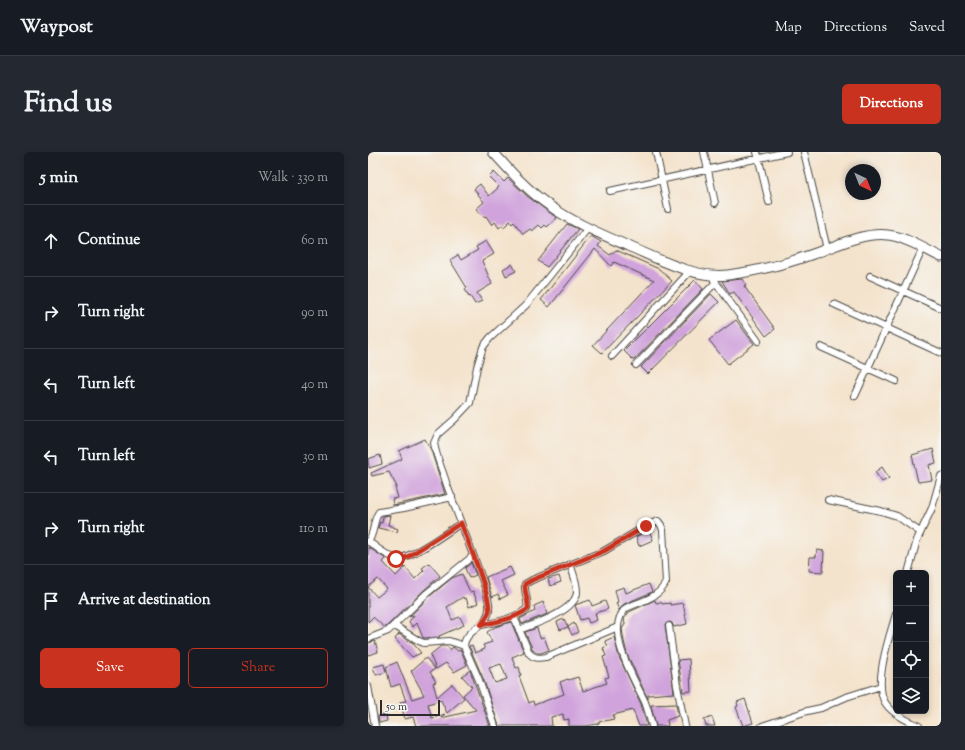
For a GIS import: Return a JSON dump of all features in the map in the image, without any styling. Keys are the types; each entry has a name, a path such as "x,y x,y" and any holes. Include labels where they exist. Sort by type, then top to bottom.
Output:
{"street":[{"path":"493,152 510,171 544,202 560,213 588,228 674,266 713,278 764,269 855,239 879,234 898,237 941,257"},
{"path":"656,152 668,209"},
{"path":"704,152 715,203"},
{"path":"610,191 708,169 757,155 787,152"},
{"path":"804,152 827,249"},
{"path":"757,155 768,202"},
{"path":"495,726 479,680 464,646 464,642 467,637 486,619 489,611 489,603 434,443 442,430 455,420 470,403 477,367 483,347 490,338 526,305 588,228"},
{"path":"855,396 923,248"},
{"path":"612,356 691,270"},
{"path":"870,276 941,308"},
{"path":"713,278 758,341"},
{"path":"636,365 713,278"},
{"path":"834,304 941,353"},
{"path":"821,347 896,381"},
{"path":"909,570 920,532 932,508 941,476"},
{"path":"452,497 379,512 368,542 396,559 402,559 461,523"},
{"path":"828,500 881,511 897,516 920,532"},
{"path":"481,625 514,617 528,609 525,584 610,548 653,522 658,521 663,530 666,582 663,589 651,598 626,608 622,612 618,627 619,641 622,652 645,703 652,726"},
{"path":"368,639 388,632 427,593 473,556"},
{"path":"519,630 561,612 570,606 577,593 577,585 570,564"},
{"path":"514,617 529,653 532,657 538,658 546,657 618,627"},
{"path":"893,624 882,669 881,686 885,702 897,714 919,726"},
{"path":"395,626 424,643 449,641 464,646"},
{"path":"669,626 677,686 686,726"},
{"path":"368,686 370,705 375,726"},
{"path":"762,726 807,711 821,708 846,697 881,686"}],"building":[{"path":"494,172 504,182 508,178 527,196 557,218 547,227 545,225 542,228 539,225 532,231 530,229 523,234 514,222 512,224 510,221 504,227 502,225 499,228 495,222 492,225 486,216 485,217 476,209 484,202 474,189 480,184 489,196 499,187 489,177"},
{"path":"567,224 578,229 547,267 538,261"},
{"path":"591,236 601,242 598,246 610,255 616,250 659,269 672,281 602,353 593,345 654,280 614,262 611,266 595,249 549,307 541,300"},
{"path":"486,241 494,254 482,261 492,284 477,293 482,301 475,304 470,296 469,297 465,289 467,288 450,260 458,255 461,260 478,250 476,247"},
{"path":"512,264 516,271 506,276 503,269"},
{"path":"742,279 746,285 744,286 775,329 766,336 734,292 730,294 722,281"},
{"path":"695,280 703,289 633,360 624,351"},
{"path":"711,294 719,302 648,374 641,367"},
{"path":"736,320 754,344 728,364 709,340"},
{"path":"425,439 431,450 445,494 393,505 392,499 398,498 395,487 397,487 389,472 372,476 371,473 402,459 399,451"},
{"path":"933,449 936,463 929,465 932,480 918,482 912,455"},
{"path":"380,455 382,464 369,468 368,459"},
{"path":"882,467 889,478 882,482 875,472"},
{"path":"390,515 388,525 398,529 397,532 378,528 380,522 382,523 383,516"},
{"path":"649,530 653,540 639,546 636,537"},
{"path":"368,547 386,559 383,562 396,576 405,567 415,579 424,570 422,568 429,563 440,576 387,626 384,627 373,617 368,622","holes":["378,579 387,589 377,597 368,587"]},
{"path":"817,550 824,551 823,572 809,571 810,557 816,557"},
{"path":"471,563 476,575 469,578 465,568"},
{"path":"510,567 514,575 501,581 508,595 500,599 498,594 492,597 486,577"},
{"path":"462,574 470,592 473,591 478,603 469,607 466,598 464,599 463,597 447,607 452,620 460,617 464,625 439,636 440,637 423,638 417,623 413,627 409,622 414,615 409,617 430,596 452,578"},
{"path":"559,576 561,582 550,586 548,579"},
{"path":"649,584 652,592 624,604 619,610 616,603 618,602 615,590 624,587 626,593"},
{"path":"590,600 592,606 605,601 608,609 595,613 597,620 589,623 587,618 580,620 575,605"},
{"path":"655,600 656,603 670,603 670,605 683,603 687,624 674,627 672,623 669,622 665,625 674,693 648,695 648,699 627,654 622,629 625,624 624,619 629,612"},
{"path":"543,602 547,614 522,624 520,619 535,611 534,606"},
{"path":"564,619 568,627 560,630 557,622"},
{"path":"511,622 524,652 512,657 516,668 519,667 521,675 519,676 529,703 533,701 534,705 564,694 560,682 568,679 578,677 583,691 607,683 605,678 609,677 603,657 606,656 603,648 608,646 605,641 614,637 619,657 641,704 647,726 639,726 633,710 613,715 614,719 586,726 569,726 569,719 564,720 563,714 551,717 552,726 499,726 483,678 469,646 472,645 475,653 485,649 483,645 492,642 487,632 495,627","holes":["501,664 507,679 495,683 489,668"]},
{"path":"574,623 578,632 572,635 568,627"},
{"path":"537,628 540,638 544,637 549,650 541,653 536,653 533,650 525,632"},
{"path":"399,634 412,642 421,653 412,657 395,639"},
{"path":"375,641 378,652 368,655 368,643"},
{"path":"441,646 447,646 450,650 453,647 458,651 461,650 467,665 454,672 446,663 436,669 430,655"},
{"path":"426,658 435,669 430,672 436,682 433,683 437,697 452,684 464,698 447,713 441,700 428,704 432,718 445,714 441,718 476,710 463,695 472,687 462,676 470,670 490,726 416,726 413,717 405,719 400,702 406,701 400,684 391,687 386,667 397,662 412,699 424,695 411,671"},
{"path":"689,659 691,691 683,692 678,660"},
{"path":"384,664 386,672 376,675 373,667"},
{"path":"745,699 753,723 743,726 736,707 738,706 737,702"},
{"path":"676,704 678,716 667,720 668,726 656,726 651,705"},
{"path":"386,715 387,721 379,723 378,716"},
{"path":"712,717 715,726 706,726 704,720"}],"route":[{"path":"396,559 402,559 409,556 461,523 489,603 489,611 486,619 481,625 502,621 523,613 528,609 525,584 604,551 646,526"}]}
